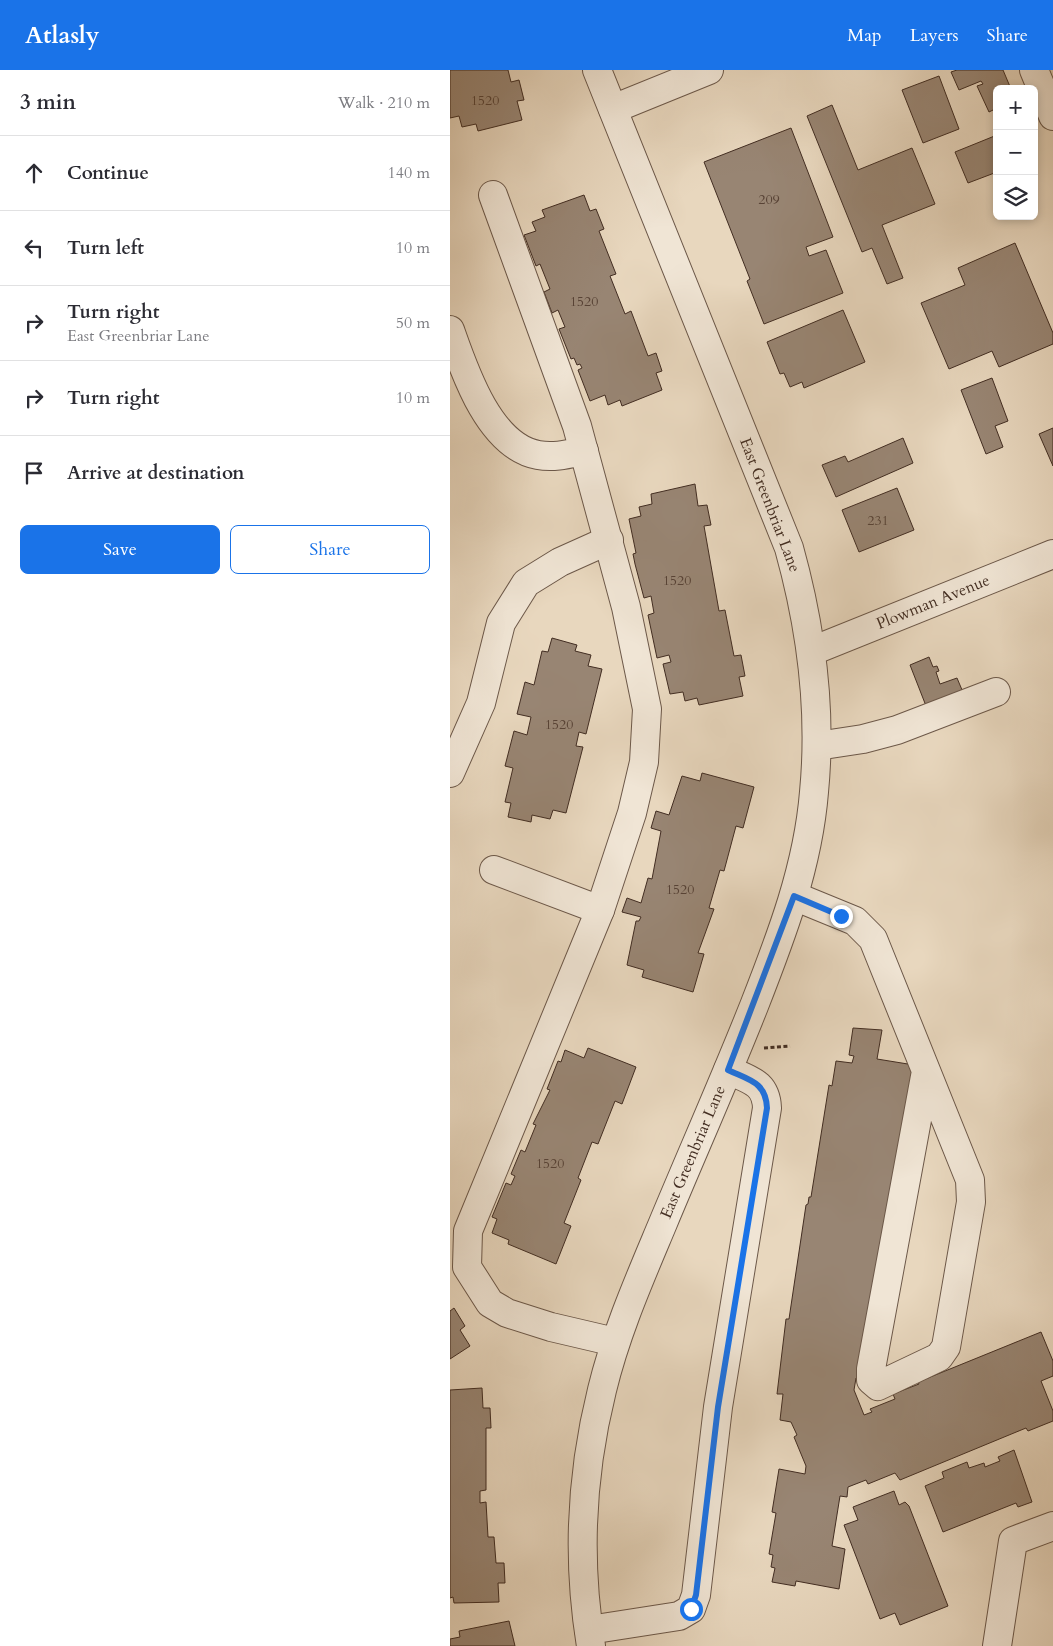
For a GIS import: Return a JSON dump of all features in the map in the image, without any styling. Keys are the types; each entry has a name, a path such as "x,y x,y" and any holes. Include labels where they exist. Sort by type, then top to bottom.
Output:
{"street":[{"name":"East Greenbriar Lane","path":"590,1638 582,1562 583,1513 601,1392 615,1342 631,1298 728,1070 794,896 808,834 814,793 817,746 812,651 804,601 789,548 597,70"},
{"path":"613,109 709,70"},
{"path":"1034,70 1053,116"},
{"path":"493,195 574,416 626,607 647,709 644,762 632,813 600,910 468,1231 467,1267 490,1303 507,1313 551,1327 615,1342"},
{"path":"450,330 466,376 485,412 514,443 537,454 560,456 584,450"},
{"path":"450,773 481,703 501,623 526,583 560,562 609,540"},
{"name":"Plowman Avenue","path":"812,651 1053,554"},
{"path":"817,746 862,739 897,730 996,692"},
{"path":"494,870 600,910"},
{"path":"794,896 855,921 873,939 970,1180 971,1202 946,1347 939,1357 878,1386 872,1380 871,1369 926,1071"},
{"path":"590,1638 679,1616 691,1609 696,1595 718,1407 767,1108 766,1096 761,1087 728,1070"},
{"path":"997,1646 1013,1542 1053,1526"}],"building":[{"path":"450,70 508,70 511,82 519,80 524,100 517,101 522,120 478,131 476,124 462,127 459,116 450,118"},
{"path":"957,70 1003,70 1009,85 993,85 993,110 989,112 977,86 983,84 981,81 959,90 951,72"},
{"path":"939,76 959,129 923,143 902,90"},
{"path":"832,105 858,170 912,148 935,204 882,225 903,278 887,284 872,248 862,252 807,116"},
{"path":"791,128 833,237 806,247 809,256 826,250 843,293 764,324 747,281 750,279 704,162"},
{"path":"993,137 993,174 968,183 955,152"},
{"path":"584,195 590,211 596,209 604,229 599,231 616,274 610,276 625,314 631,311 648,356 656,353 662,371 656,373 662,390 622,406 620,400 608,405 605,395 590,401 578,370 582,368 580,364 577,365 574,358 571,359 559,329 565,327 558,310 552,313 544,292 550,289 540,264 536,266 524,235 536,231 532,222 545,217 542,210"},
{"path":"1015,243 1053,333 1053,344 999,367 992,351 949,369 921,303 965,285 958,268"},
{"path":"843,310 865,362 804,388 802,382 790,387 784,373 780,374 767,342"},
{"path":"992,378 1008,421 995,426 1003,447 986,454 961,390"},
{"path":"1053,428 1053,466 1039,434"},
{"path":"903,438 913,463 836,497 822,465 845,456 848,462"},
{"path":"695,484 698,506 707,505 711,525 704,526 719,611 725,610 734,656 741,655 745,676 739,677 743,696 699,705 697,698 685,701 683,692 670,694 663,664 671,662 669,655 657,658 648,615 654,613 651,596 644,598 633,554 636,553 629,519 641,516 639,507 652,504 651,494"},
{"path":"897,488 914,530 859,552 842,510"},
{"path":"552,638 577,645 575,651 591,655 588,666 602,669 586,734 579,732 576,746 583,747 566,813 553,810 550,819 532,815 531,822 508,817 511,803 505,802 513,768 505,766 514,731 527,735 531,717 517,714 525,682 534,685 542,651 548,652"},
{"path":"929,657 933,667 937,666 939,671 936,672 940,684 957,678 965,697 928,711 910,665"},
{"path":"702,773 754,787 743,828 736,826 724,871 720,870 709,908 714,909 698,953 704,954 693,992 642,977 644,970 627,965 636,921 639,921 641,917 622,912 627,898 641,903 648,878 652,879 661,831 651,828 656,811 669,815 682,776 700,781"},
{"path":"853,1028 882,1030 877,1059 914,1065 863,1379 856,1378 854,1390 864,1415 872,1412 870,1409 895,1399 893,1394 919,1384 918,1382 1041,1332 1053,1361 1053,1376 1041,1381 1053,1411 1053,1421 1028,1431 1026,1428 900,1480 895,1473 868,1484 866,1480 848,1487 847,1497 840,1496 832,1546 845,1549 839,1589 796,1581 795,1586 772,1582 775,1568 771,1567 773,1555 769,1554 776,1513 772,1512 779,1469 805,1474 806,1466 794,1437 797,1435 791,1422 780,1420 783,1394 777,1394 786,1319 789,1319 806,1205 808,1204 809,1197 811,1197 829,1085 832,1086 836,1061 852,1063 854,1056 849,1055"},
{"path":"588,1048 636,1067 622,1104 615,1101 598,1144 592,1142 578,1178 581,1180 564,1223 571,1226 556,1264 508,1244 509,1240 492,1233 497,1219 492,1217 506,1183 511,1185 515,1176 511,1174 521,1150 525,1152 536,1125 533,1124 550,1090 547,1089 558,1061 561,1062 565,1050 584,1058"},
{"path":"454,1308 465,1326 460,1330 470,1346 450,1359 450,1311"},
{"path":"482,1388 483,1408 490,1408 491,1428 486,1428 486,1490 480,1491 480,1503 486,1502 488,1537 494,1537 496,1563 504,1563 505,1583 498,1583 499,1602 454,1603 453,1597 450,1598 450,1390"},
{"path":"1014,1450 1032,1502 1018,1507 1016,1503 943,1532 925,1486 944,1478 942,1472 967,1462 969,1468 984,1463 985,1467 1000,1461 998,1457"},
{"path":"894,1491 899,1505 905,1502 909,1506 948,1606 900,1625 895,1613 880,1619 844,1525 858,1520 853,1507"},
{"path":"509,1621 515,1646 450,1646 450,1639 460,1637 459,1631"}],"route":[{"path":"691,1609 696,1595 718,1407 767,1108 766,1096 761,1087 728,1070 782,933 794,896 841,916"}]}
